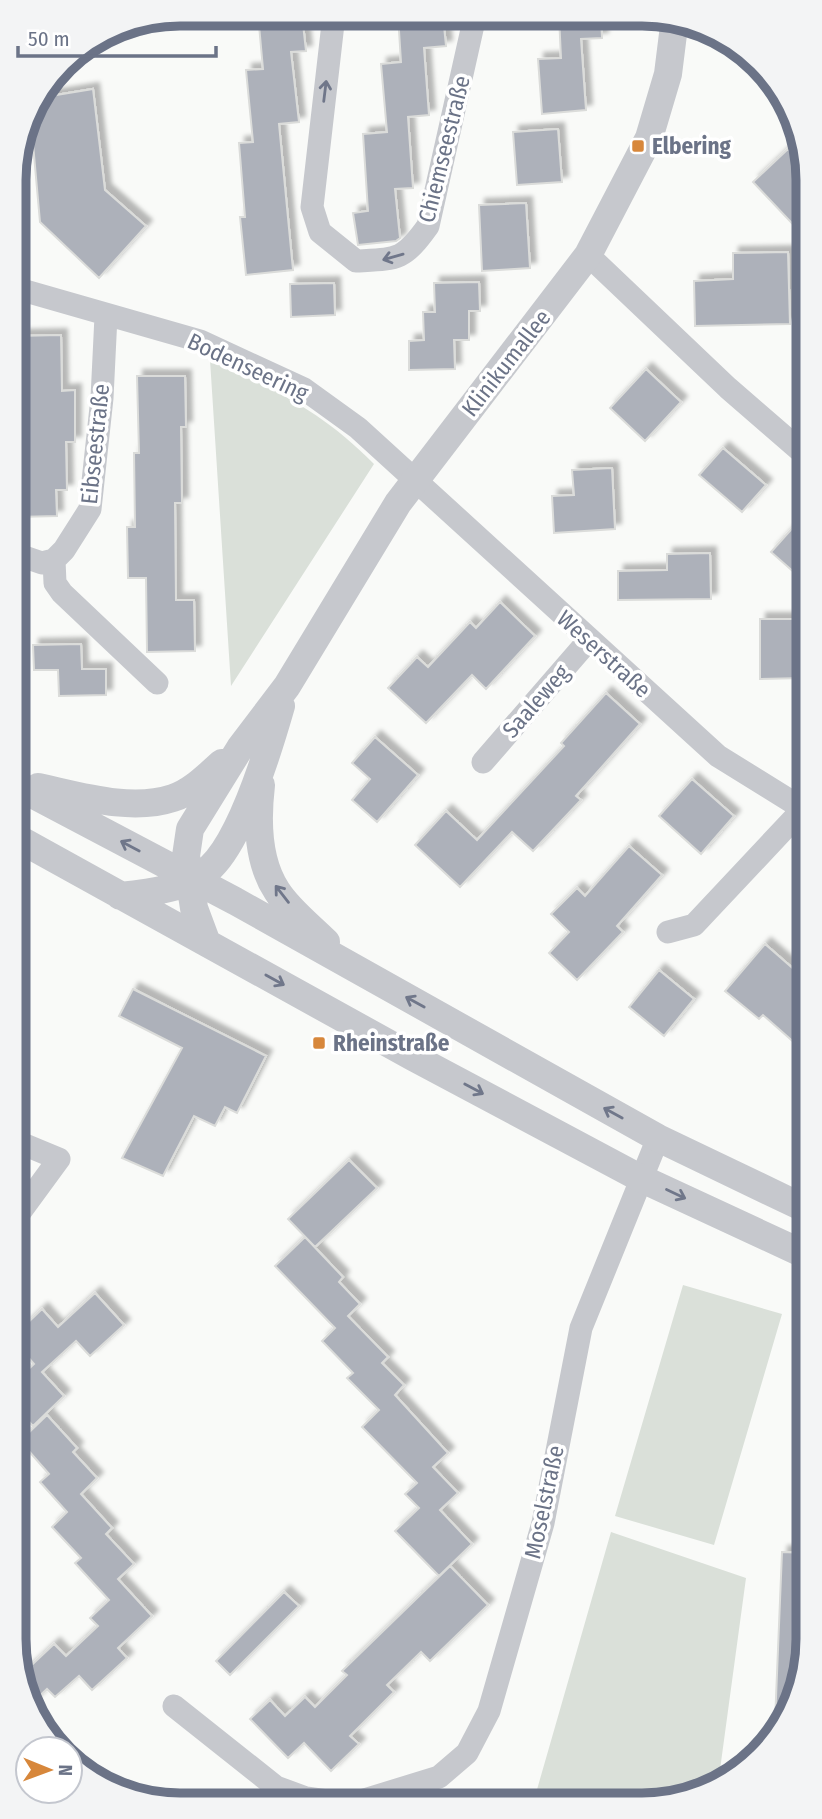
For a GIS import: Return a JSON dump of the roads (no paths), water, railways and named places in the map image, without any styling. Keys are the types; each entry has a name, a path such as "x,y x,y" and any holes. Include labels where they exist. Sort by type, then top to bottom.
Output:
{"street":[{"name":"Chiemseestraße","path":"333,27 312,208 320,232 356,261 393,260 412,250 428,226 473,26"},
{"name":"Klinikumallee","path":"207,943 194,908 186,856 190,830 240,748 287,686 341,593 415,480 588,255 649,138 668,74 674,29"},
{"path":"588,255 728,388 796,447"},
{"name":"Bodenseering","path":"27,292 200,341 304,389 358,428 415,480"},
{"name":"Eibseestraße","path":"54,560 71,540 90,509 102,398 106,316"},
{"name":"Weserstraße","path":"415,480 588,641 718,756 796,805"},
{"path":"27,558 42,563 54,560 55,583 62,593 157,683"},
{"name":"Saaleweg","path":"483,762 588,641"},
{"name":"Klinikumallee","path":"120,896 158,892 190,879 210,869 226,849 263,768 287,686"},
{"name":"Klinikumallee","path":"27,786 115,802 151,802 174,798 192,788 240,748"},
{"name":"Klinikumallee","path":"263,768 258,808 260,838 269,872 277,891 344,962"},
{"path":"27,789 344,962 658,1139 795,1204"},
{"path":"668,932 694,925 796,818"},
{"path":"27,843 640,1178 795,1250"},
{"name":"Moselstraße","path":"387,1793 439,1777 467,1753 489,1711 543,1523 581,1328 658,1139"},
{"path":"26,1145 59,1159 26,1204"},
{"path":"174,1706 276,1787 292,1793"}],"place":[{"name":"Elbering","path":"638,146"},
{"name":"Rheinstraße","path":"319,1043"}]}
